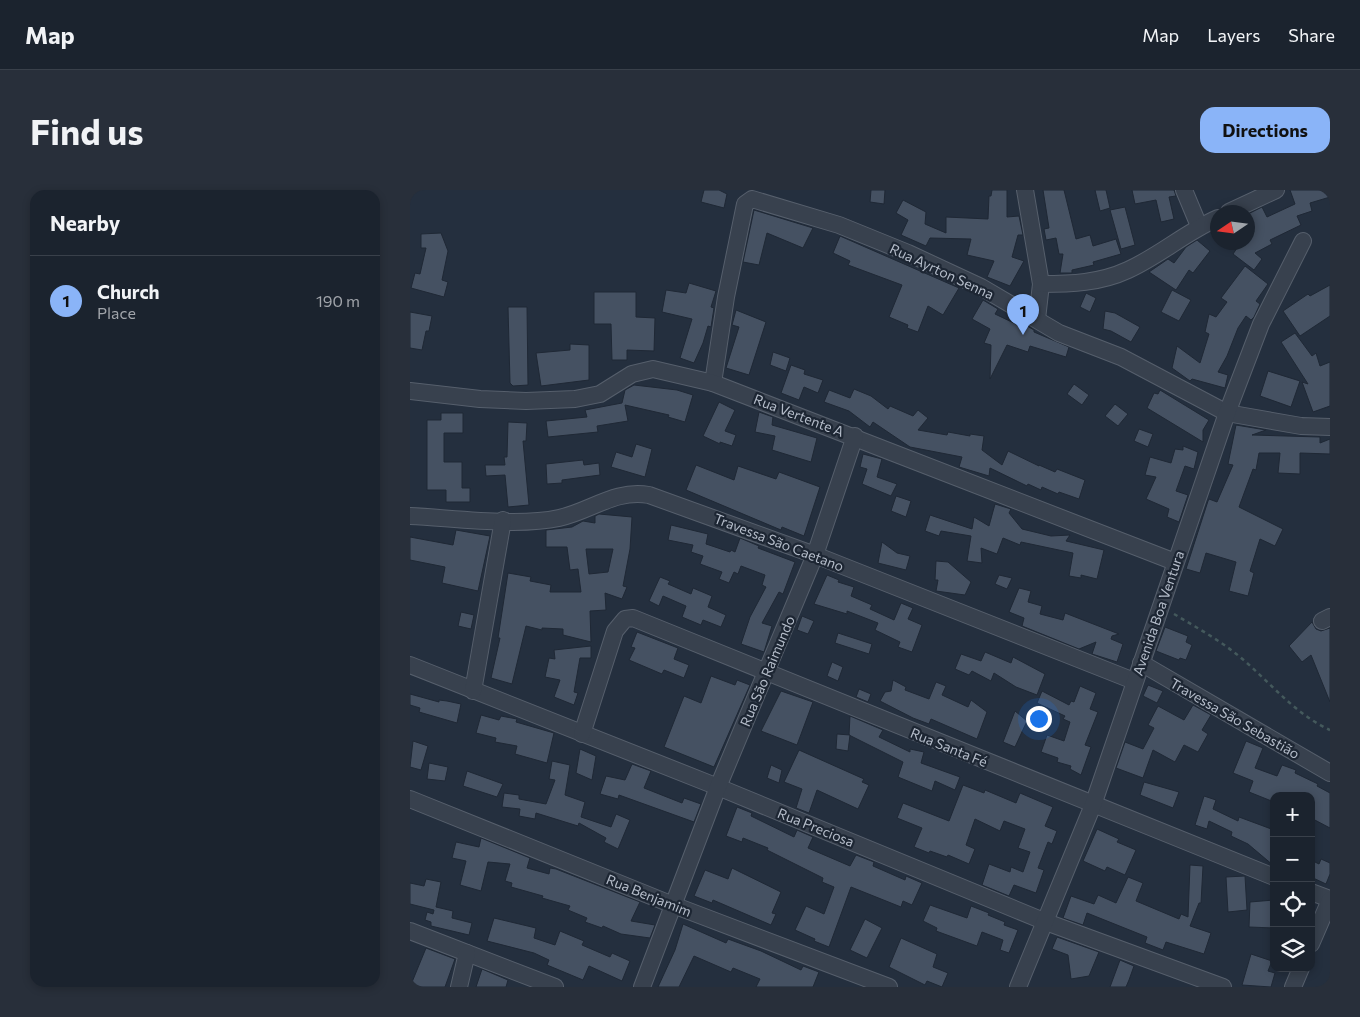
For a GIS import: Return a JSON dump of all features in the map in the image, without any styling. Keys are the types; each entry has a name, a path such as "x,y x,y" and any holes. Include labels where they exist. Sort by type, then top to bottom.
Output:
{"street":[{"path":"1025,190 1041,284 1037,319"},
{"path":"1184,190 1199,226"},
{"path":"1243,205 1276,190"},
{"name":"Rua Ayrton Senna","path":"713,383 726,296 745,204 752,199 839,225 908,253 981,287 1059,333 1121,357 1227,412 1301,426 1330,427"},
{"path":"1041,284 1079,284 1121,273 1199,226 1210,221"},
{"name":"Avenida Boa Ventura","path":"1018,987 1093,805 1175,562 1201,493 1227,412 1261,324 1303,241"},
{"name":"Rua Vertente A","path":"410,391 480,400 526,402 575,399 600,394 632,374 653,369 713,383 855,436 1175,562"},
{"name":"Rua São Raimundo","path":"642,987 718,787 815,555 855,436"},
{"name":"Travessa São Caetano","path":"410,516 533,521 559,518 618,496 638,493 673,502 815,555 1134,681"},
{"path":"473,690 503,520"},
{"name":"Rua Santa Fé","path":"582,734 615,631 625,619 634,618 1270,875"},
{"name":"Travessa São Sebastião","path":"1141,663 1330,773"},
{"name":"Rua Preciosa","path":"410,664 718,787 1046,922 1223,987"},
{"name":"Rua Benjamim","path":"410,799 673,905 889,987"},
{"path":"1315,894 1330,900 1315,935"},
{"path":"410,931 555,987"},
{"path":"459,987 467,952"},
{"path":"1293,987 1299,972"}],"path":[{"path":"1161,606 1220,642 1246,662 1313,722 1330,730"}],"building":[{"path":"704,190 719,190 727,194 724,208 701,202"},
{"path":"871,190 885,190 884,204 870,202"},
{"path":"992,190 1007,190 1007,217 1019,216 1023,235 1018,235 1012,257 1024,261 1010,286 987,277 994,261 967,255 971,239 930,238 926,246 901,235 908,220 896,213 903,200 926,212 925,224 946,233 946,217 988,219 989,196 991,196"},
{"path":"1043,190 1064,190 1076,239 1090,235 1093,246 1116,239 1121,254 1093,262 1094,265 1072,270 1072,273 1060,273 1063,254 1059,254 1056,238 1046,240 1044,229 1049,228"},
{"path":"1095,190 1106,190 1110,208 1100,211"},
{"path":"1132,190 1174,190 1176,196 1169,197 1174,219 1161,222 1156,200 1135,204"},
{"path":"1290,190 1330,190 1330,197 1310,203 1312,211 1297,216 1301,225 1270,240 1272,244 1255,253 1262,259 1254,270 1233,254 1236,250 1255,250 1255,210 1262,207 1267,217 1295,204"},
{"path":"1125,207 1135,245 1121,249 1110,210"},
{"path":"754,210 813,228 803,248 767,233 759,265 743,262"},
{"path":"441,233 448,251 442,280 448,282 444,297 411,288 415,273 420,274 426,248 421,248 421,234"},
{"path":"840,236 959,288 943,315 928,306 918,332 907,328 908,325 889,317 902,285 848,265 850,261 833,253"},
{"path":"1197,240 1210,251 1193,273 1189,270 1176,290 1149,272 1168,259 1174,263 1186,247"},
{"path":"1245,266 1268,284 1256,301 1260,304 1254,317 1251,320 1246,316 1238,328 1227,356 1218,372 1228,375 1225,388 1192,379 1190,381 1172,368 1177,346 1200,363 1209,334 1205,332 1209,314 1216,317 1227,302 1221,298"},
{"path":"689,283 716,291 711,307 714,308 711,327 708,326 694,363 680,358 692,319 662,312 666,290 686,293"},
{"path":"1330,285 1330,316 1300,336 1283,311 1308,294 1310,296"},
{"path":"1172,290 1191,300 1179,321 1161,312"},
{"path":"594,292 636,292 636,317 655,318 654,351 627,350 627,360 612,360 611,324 594,324"},
{"path":"1086,293 1096,298 1090,312 1080,307"},
{"path":"983,300 998,309 995,314 1016,324 1017,320 1034,330 1034,332 1069,347 1066,357 1030,346 1028,352 1007,345 990,379 991,345 984,343 990,329 972,319"},
{"path":"508,307 527,307 528,385 513,386 510,383"},
{"path":"736,310 766,322 749,375 726,368 739,327 732,325"},
{"path":"1105,311 1115,313 1140,327 1131,342 1111,331 1103,329"},
{"path":"410,312 432,316 429,331 426,331 422,350 410,348"},
{"path":"1295,333 1312,356 1316,353 1320,366 1330,362 1330,406 1313,412 1302,382 1308,384 1281,342"},
{"path":"570,344 589,345 589,380 541,386 536,353 570,350"},
{"path":"773,352 790,358 786,371 770,365"},
{"path":"791,365 805,370 804,374 823,380 818,393 804,387 799,400 781,393"},
{"path":"1268,371 1300,381 1291,407 1260,396"},
{"path":"1074,384 1089,395 1082,405 1067,394"},
{"path":"634,385 677,390 693,395 685,422 668,417 669,415 625,405 628,421 597,426 598,432 548,437 546,421 587,417 585,410 622,403 625,390"},
{"path":"854,389 871,396 888,409 890,406 913,416 918,410 928,418 918,430 947,435 948,432 970,436 970,434 984,436 982,450 1002,465 1008,451 1039,466 1055,472 1057,469 1085,480 1079,499 1059,492 1058,494 1042,487 1041,490 1028,484 1027,486 990,468 989,476 959,467 962,457 910,447 873,422 870,427 849,411 824,402 829,390 850,398"},
{"path":"1160,390 1209,420 1203,430 1203,442 1147,408 1154,393 1158,394"},
{"path":"719,402 735,410 725,431 736,435 732,446 720,442 720,444 703,436"},
{"path":"1115,404 1128,414 1118,426 1105,416"},
{"path":"759,412 773,417 772,425 817,438 811,462 772,450 775,436 755,432"},
{"path":"441,413 463,413 463,433 444,433 444,462 462,462 462,488 470,488 470,502 446,502 446,490 427,490 427,420 441,420"},
{"path":"508,422 527,423 526,441 523,441 529,505 508,507 505,475 486,476 485,465 505,465 504,457 507,457"},
{"path":"1236,425 1266,430 1252,435 1320,437 1320,443 1330,439 1330,454 1300,453 1300,474 1278,473 1280,453 1259,453 1256,470 1253,469 1239,507 1283,529 1275,546 1260,539 1250,571 1254,573 1248,596 1229,591 1236,562 1206,553 1200,573 1186,569 1208,501 1209,499 1217,502 1233,465 1228,464"},
{"path":"1139,429 1153,434 1148,447 1134,441"},
{"path":"636,444 652,449 645,477 611,467 616,452 632,457"},
{"path":"1183,446 1198,452 1194,469 1185,466 1176,491 1188,495 1179,522 1167,517 1169,509 1146,499 1156,477 1145,475 1150,457 1171,463 1175,449 1183,450"},
{"path":"863,454 882,459 877,477 897,484 891,496 862,484 867,469 860,467"},
{"path":"583,460 584,465 599,463 600,475 562,480 562,483 547,484 546,464"},
{"path":"696,465 734,480 738,466 776,479 779,472 820,487 804,536 782,527 781,530 686,490"},
{"path":"896,496 911,501 906,517 891,511"},
{"path":"995,504 1011,509 1009,513 1022,529 1051,536 1070,535 1066,541 1104,550 1097,579 1081,575 1081,578 1069,576 1073,553 1021,542 1020,545 1003,538 997,554 981,548 982,563 967,561 971,536 941,531 939,536 925,531 930,515 972,529 974,517 989,526"},
{"path":"599,514 632,517 630,549 623,586 627,587 622,599 605,593 606,610 590,611 591,642 563,635 563,629 542,628 542,630 526,626 512,684 491,678 500,638 498,638 508,573 531,577 530,581 551,585 550,592 581,592 578,569 570,570 567,547 546,547 546,530 572,527 583,521 595,523 595,516","holes":["586,549 613,549 608,572 589,574"]},
{"path":"671,525 708,534 706,544 730,552 731,550 735,552 740,538 759,546 758,548 795,562 783,594 779,592 762,623 772,626 764,652 741,644 750,617 766,587 762,585 765,575 741,566 738,574 734,572 729,583 719,579 722,572 700,564 703,556 691,552 693,545 668,540"},
{"path":"456,530 490,536 478,591 442,583 445,567 410,560 410,537 453,545"},
{"path":"882,542 897,553 910,556 906,570 878,563"},
{"path":"936,561 948,562 971,582 965,595 936,591 938,580 935,580"},
{"path":"827,575 839,580 838,582 854,587 851,596 872,605 870,609 894,620 901,603 913,608 908,619 922,625 912,652 898,647 900,642 875,630 878,623 847,611 847,614 814,604"},
{"path":"999,575 1012,578 1007,589 995,584"},
{"path":"660,577 670,581 668,584 691,594 693,588 712,596 708,607 726,615 721,627 703,620 701,625 682,617 686,606 663,596 659,606 649,601"},
{"path":"1019,588 1031,591 1028,602 1042,606 1040,614 1063,620 1065,613 1119,634 1112,636 1111,639 1123,644 1117,662 1092,654 1096,642 1079,649 1022,626 1024,618 1009,612"},
{"path":"461,612 474,615 471,629 458,626"},
{"path":"802,616 814,621 808,634 797,630"},
{"path":"1312,622 1316,629 1321,631 1330,628 1330,702 1311,655 1302,662 1289,646"},
{"path":"1165,627 1188,636 1186,642 1192,645 1186,660 1180,658 1179,660 1156,651"},
{"path":"637,632 678,648 674,659 689,665 684,678 664,670 662,674 629,660 635,648 631,647"},
{"path":"838,633 872,644 869,654 835,643"},
{"path":"591,646 591,658 580,658 574,692 578,693 574,705 554,697 560,680 545,677 549,658 555,659 554,650"},
{"path":"985,652 1011,663 1013,657 1045,674 1037,695 1016,687 994,673 991,681 972,671 969,675 955,669 961,654 981,661"},
{"path":"832,662 843,667 838,681 827,676"},
{"path":"711,676 735,685 737,680 750,685 714,767 664,747 684,696 701,703"},
{"path":"893,680 906,687 905,690 929,699 936,682 946,686 942,695 968,707 971,700 987,712 977,739 931,719 929,724 913,718 880,701 885,692 891,691"},
{"path":"1148,685 1163,691 1157,703 1143,696"},
{"path":"1080,686 1096,693 1090,709 1098,712 1085,745 1091,747 1081,775 1070,769 1071,766 1057,762 1058,758 1041,752 1047,735 1064,741 1070,722 1063,719 1065,716 1037,703 1042,691 1069,705 1071,701 1074,702"},
{"path":"859,689 871,694 868,702 856,697"},
{"path":"781,691 813,702 797,745 761,731"},
{"path":"410,694 439,702 439,700 461,704 457,723 419,712 420,708 410,705"},
{"path":"1193,705 1211,715 1202,730 1208,734 1198,752 1184,745 1175,762 1153,750 1143,778 1116,768 1125,742 1143,749 1154,728 1148,725 1158,706 1184,720"},
{"path":"1015,711 1027,721 1015,747 1003,742"},
{"path":"481,715 499,720 501,716 517,719 516,722 554,733 547,763 515,754 517,746 495,742 496,738 476,733"},
{"path":"850,716 883,730 879,737 910,752 910,749 924,752 921,763 960,777 955,790 935,781 932,791 898,777 903,762 849,735"},
{"path":"837,734 850,735 848,751 836,749"},
{"path":"413,741 428,746 421,770 410,767"},
{"path":"1246,741 1263,748 1255,768 1277,776 1282,765 1296,770 1295,773 1318,784 1317,786 1330,793 1330,828 1315,820 1315,792 1270,792 1270,800 1249,792 1253,781 1233,773"},
{"path":"580,749 596,756 592,780 576,773"},
{"path":"799,750 864,779 862,782 869,785 858,809 817,790 809,813 796,808 802,789 784,782"},
{"path":"552,761 570,765 565,795 585,802 581,817 611,827 616,814 630,820 618,849 604,842 606,838 579,823 578,826 536,813 535,819 519,816 520,809 502,807 504,793 519,795 519,799 546,804 555,780 549,779"},
{"path":"429,763 448,767 445,781 427,779"},
{"path":"632,764 651,771 644,788 682,803 684,798 701,804 694,822 619,795 618,799 600,794 606,776 625,780"},
{"path":"771,765 782,770 779,783 767,778"},
{"path":"467,771 503,784 497,797 463,786"},
{"path":"1144,782 1179,792 1173,808 1140,795"},
{"path":"963,785 984,793 985,790 1016,803 1020,793 1053,807 1045,826 1057,831 1052,844 1048,842 1038,868 1044,870 1036,893 1014,885 1009,896 982,885 989,864 1010,872 1011,867 1023,872 1030,852 1018,848 1025,829 1004,821 1000,831 975,819 966,845 975,849 969,864 948,855 947,857 930,851 929,853 914,847 922,828 897,818 903,803 949,821"},
{"path":"1204,796 1216,800 1213,809 1238,821 1239,817 1270,829 1270,863 1248,844 1231,836 1232,832 1209,821 1207,829 1195,825"},
{"path":"737,807 752,813 751,816 794,837 797,830 813,837 808,848 850,866 856,855 874,862 873,866 905,880 906,876 922,883 912,905 903,901 901,907 851,887 829,947 814,941 815,939 795,930 806,906 824,914 834,887 822,882 823,878 767,850 768,848 743,838 742,842 726,836"},
{"path":"1097,829 1119,839 1117,842 1136,850 1125,875 1107,867 1105,871 1083,861"},
{"path":"481,838 530,858 527,868 549,874 550,868 556,869 640,902 631,921 655,925 650,938 621,934 603,926 602,928 585,922 587,918 568,910 570,906 511,887 512,883 505,881 510,864 488,862 481,891 460,885 466,861 452,858 456,842 479,847"},
{"path":"1321,859 1330,863 1330,874 1326,884 1315,879 1315,862 1319,864"},
{"path":"1190,865 1203,866 1201,903 1199,903 1190,926 1211,933 1204,954 1166,942 1163,950 1145,943 1147,937 1087,913 1083,925 1063,918 1071,896 1094,904 1098,895 1116,903 1128,877 1143,883 1136,901 1179,919 1181,914 1188,917"},
{"path":"732,868 781,892 772,913 776,914 771,925 713,900 712,903 694,896 705,870 728,879"},
{"path":"1245,876 1247,910 1228,912 1226,877"},
{"path":"426,879 441,882 436,907 453,911 452,918 472,923 469,935 431,926 431,922 425,920 427,912 433,914 434,910 410,904 410,883 424,886"},
{"path":"1270,900 1270,928 1249,927 1250,902"},
{"path":"930,905 967,918 971,906 1005,922 1004,925 1018,930 1009,953 1000,950 1003,940 982,932 977,946 936,931 937,928 923,921"},
{"path":"494,918 536,928 534,938 555,945 560,931 584,941 582,945 610,957 612,953 630,961 622,981 589,966 583,980 547,965 549,960 534,953 487,941"},
{"path":"865,919 882,928 867,958 850,950"},
{"path":"683,924 726,943 728,939 761,951 801,970 803,966 819,972 813,987 756,987 760,979 733,968 731,972 694,956 679,987 658,987 675,950"},
{"path":"1057,937 1099,952 1089,976 1071,979 1068,955 1052,949"},
{"path":"901,938 937,954 933,967 948,973 942,987 927,981 925,985 889,967"},
{"path":"426,948 455,959 445,987 410,987"},
{"path":"1251,954 1270,960 1268,971 1275,973 1271,987 1242,985"},
{"path":"1120,960 1134,966 1129,980 1126,987 1110,987"},
{"path":"482,969 508,980 506,987 476,987"}],"place":[{"name":"Church","path":"1023,335"}]}
